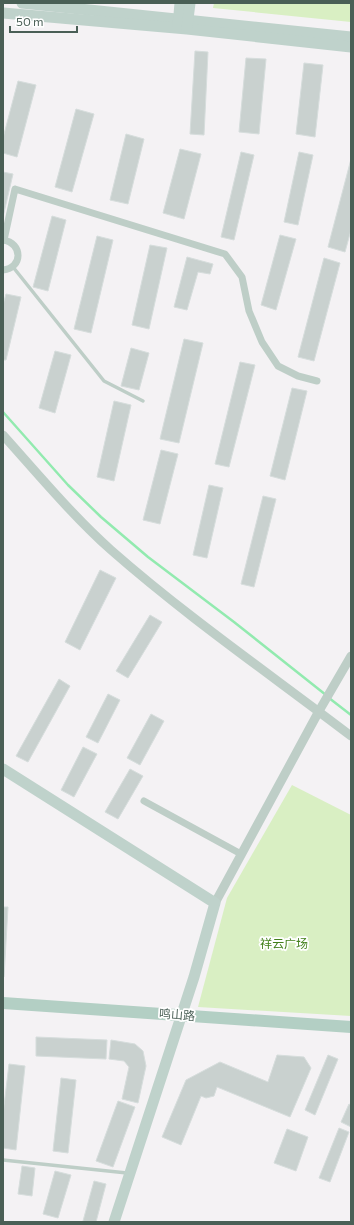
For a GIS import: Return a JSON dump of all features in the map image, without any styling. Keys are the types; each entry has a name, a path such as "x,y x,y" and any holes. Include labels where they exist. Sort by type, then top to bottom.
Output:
{"main road":[{"path":"22,3 351,47"},
{"path":"180,3 183,24"},
{"path":"183,24 190,3"},
{"path":"3,13 183,24 351,37"},
{"path":"3,769 215,903 194,977 114,1222"},
{"name":"鸣山路","path":"3,1003 351,1027"}],"street":[{"path":"3,270 8,270 13,267 17,262 18,256 14,245 10,241 3,240 15,189 225,254 242,277 249,311 262,342 278,366 298,376 317,381"},
{"path":"3,435 60,500 111,549 180,606 351,736"},
{"path":"215,903 330,691 351,656"},
{"path":"144,801 241,854"}],"lane":[{"path":"13,267 104,381 143,400"},
{"path":"3,1160 129,1173"}],"green space":[{"path":"214,3 351,3 351,22 213,8"},
{"name":"祥云广场","path":"292,785 351,815 351,1016 198,1007 227,898"}],"building":[{"path":"195,51 208,52 204,135 190,134"},
{"path":"246,58 266,59 259,134 239,132"},
{"path":"304,63 323,65 315,137 296,134"},
{"path":"18,81 36,85 17,157 3,153 3,138"},
{"path":"76,109 94,114 72,192 55,187"},
{"path":"126,134 144,139 128,204 110,200"},
{"path":"180,149 201,154 184,219 163,213"},
{"path":"241,152 254,155 234,240 221,237"},
{"path":"299,152 313,155 298,225 284,222"},
{"path":"351,159 351,230 345,252 328,247"},
{"path":"3,172 13,174 3,217"},
{"path":"52,216 66,220 48,291 33,287"},
{"path":"280,235 296,239 276,310 261,305"},
{"path":"97,236 113,240 91,333 74,329"},
{"path":"150,245 167,248 149,329 132,325"},
{"path":"187,257 213,264 210,274 198,272 187,310 174,307"},
{"path":"324,258 340,263 314,361 298,357"},
{"path":"6,294 21,297 6,360 3,360 3,305"},
{"path":"184,339 203,343 179,443 160,439"},
{"path":"131,348 149,353 139,390 121,386"},
{"path":"55,351 71,355 55,413 39,408"},
{"path":"240,362 255,365 229,467 215,464"},
{"path":"292,388 307,391 285,480 270,476"},
{"path":"114,401 131,405 114,481 97,477"},
{"path":"161,450 178,454 160,524 143,520"},
{"path":"209,485 223,488 207,558 193,555"},
{"path":"263,496 276,499 254,587 241,584"},
{"path":"100,570 116,578 80,650 65,642"},
{"path":"150,615 162,622 128,678 116,671"},
{"path":"59,679 70,686 28,762 16,756"},
{"path":"108,694 120,700 98,743 86,737"},
{"path":"151,714 164,721 140,765 127,758"},
{"path":"83,747 97,754 74,797 61,790"},
{"path":"130,769 143,776 118,819 105,812"},
{"path":"3,907 8,907 4,977 3,977"},
{"path":"36,1037 107,1040 106,1059 36,1056"},
{"path":"111,1040 135,1044 143,1051 146,1066 138,1103 122,1099 129,1067 124,1061 109,1059"},
{"path":"277,1055 304,1057 311,1068 290,1117 217,1087 214,1096 206,1098 201,1096 181,1145 162,1137 186,1080 220,1062 268,1082"},
{"path":"328,1055 338,1059 315,1115 305,1110"},
{"path":"9,1064 25,1066 16,1150 3,1148 3,1114"},
{"path":"61,1078 76,1080 68,1153 53,1151"},
{"path":"118,1101 135,1107 113,1167 96,1161"},
{"path":"349,1104 351,1105 351,1127 341,1122"},
{"path":"339,1128 349,1132 330,1182 319,1178"},
{"path":"287,1129 308,1137 296,1171 274,1163"},
{"path":"22,1166 35,1168 32,1196 18,1194"},
{"path":"55,1171 71,1175 58,1218 43,1214"},
{"path":"94,1181 106,1184 96,1222 83,1221"}],"waterway":[{"path":"3,412 68,485 101,517 148,557 234,622 326,695"},
{"path":"329,698 351,715"}]}
